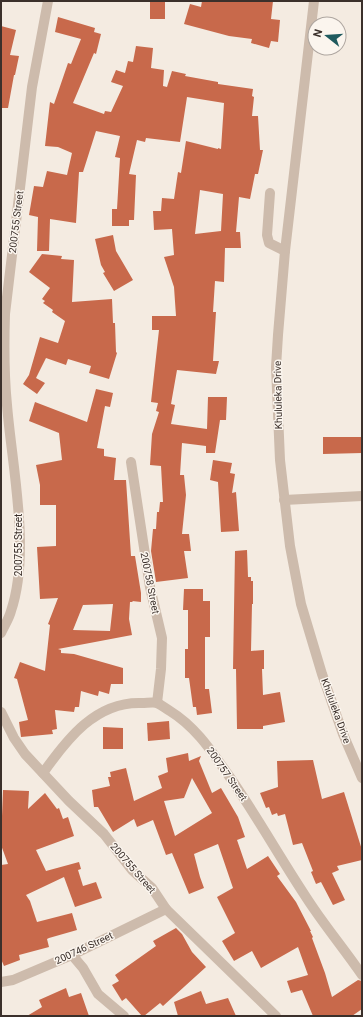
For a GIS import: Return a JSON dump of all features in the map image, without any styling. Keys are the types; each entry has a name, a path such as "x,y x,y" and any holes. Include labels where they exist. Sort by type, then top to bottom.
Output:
{"street":[{"name":"200755 Street","path":"1,633 11,611 19,577 20,539 17,497 6,404 4,346 5,314 32,87 48,1"},
{"name":"Khululeka Drive","path":"314,1 285,251 276,367 280,460 290,546 301,604 322,674 343,734 362,778"},
{"path":"270,193 267,235 269,243 285,251"},
{"name":"200758 Street","path":"131,462 150,587 162,638 161,668 157,703"},
{"path":"284,500 362,496"},
{"path":"43,773 58,751 80,728 96,715 119,705 157,703"},
{"name":"200757 Street","path":"157,703 177,715 208,746 245,799 314,909 362,975"},
{"name":"200755 Street","path":"1,712 24,754 68,801 104,834 132,870 152,888 166,909 276,1016"},
{"name":"200746 Street","path":"1,982 13,980 72,955 166,909"},
{"path":"72,955 83,968 98,994 124,1016"}],"building":[{"path":"150,1 165,1 165,19 150,19"},
{"path":"202,1 273,1 271,19 280,20 278,42 271,41 269,48 251,43 252,39 229,36 184,24 190,4 201,7"},
{"path":"58,17 95,28 94,32 101,34 96,54 94,53 73,103 104,114 105,111 111,112 123,86 111,82 116,70 125,73 128,61 133,62 136,46 153,48 151,68 164,70 163,86 167,87 172,71 186,74 185,76 218,82 218,84 253,89 252,96 254,97 252,116 258,116 260,150 263,150 258,174 255,174 250,199 239,197 236,232 240,232 241,248 225,248 224,282 215,281 213,312 216,312 213,361 219,361 216,374 177,370 171,404 175,405 171,424 207,429 208,397 227,397 226,420 220,420 215,453 206,453 206,446 182,443 180,475 184,475 186,495 182,534 189,534 191,551 184,551 188,578 156,582 151,551 153,529 156,529 157,512 159,512 160,502 163,502 161,466 150,465 152,434 159,412 156,411 158,403 151,402 159,330 152,330 152,316 176,316 174,287 164,257 174,255 172,229 154,230 153,211 161,211 162,198 174,199 178,172 181,173 186,141 221,149 224,103 187,97 180,142 146,138 145,142 137,140 129,174 136,175 134,220 129,220 129,226 112,226 112,209 117,209 120,158 115,157 120,136 96,131 83,172 79,172 76,223 50,219 49,251 37,251 38,217 29,215 34,186 43,187 47,171 67,175 72,153 58,147 45,146 50,102 54,104 68,63 71,64 81,39 55,32","holes":["200,190 223,194 221,231 195,234"]},
{"path":"1,26 16,30 10,55 19,56 8,108 1,108"},
{"path":"113,235 116,251 133,280 114,291 103,273 105,272 101,265 95,239"},
{"path":"42,254 62,256 61,259 74,260 72,302 112,299 113,323 115,323 117,353 109,379 89,373 91,366 68,359 66,365 46,358 36,378 45,383 37,394 23,384 29,375 40,337 58,343 65,321 52,312 53,310 43,303 45,301 42,299 50,288 29,272"},
{"path":"96,389 113,393 110,407 105,406 97,448 104,449 104,456 116,458 114,480 126,480 131,556 135,556 141,602 130,602 129,619 132,635 58,649 61,650 61,653 74,654 123,668 123,684 111,684 109,694 99,691 98,696 81,691 79,707 75,707 74,712 55,710 57,729 52,730 53,734 21,737 19,722 28,720 17,679 14,678 20,662 45,671 50,625 48,624 58,598 40,599 37,547 56,546 56,505 40,505 40,485 36,465 62,460 59,433 29,421 35,402 87,422","holes":["113,604 110,631 73,630 83,605"]},
{"path":"323,437 362,437 362,453 323,454"},
{"path":"213,460 232,463 230,473 235,474 232,493 236,492 239,531 221,532 218,482 210,480"},
{"path":"247,550 248,577 251,577 251,581 253,581 251,651 264,650 264,669 262,669 263,695 280,692 285,722 263,726 263,729 237,729 236,669 233,669 235,551"},
{"path":"184,589 203,589 203,601 210,601 210,637 205,637 205,689 209,689 212,713 197,715 196,707 193,707 189,678 185,678 185,649 188,649 188,610 183,610"},
{"path":"169,721 170,739 148,741 147,723"},
{"path":"103,727 123,728 123,749 103,749"},
{"path":"188,753 189,761 201,756 199,761 212,793 221,788 238,817 245,837 237,840 247,869 268,856 280,874 277,876 296,902 311,931 332,997 358,980 362,981 362,1009 352,1016 313,1016 302,990 291,993 287,981 308,975 298,947 261,968 252,951 234,961 222,941 235,933 217,897 233,888 218,844 194,854 204,888 189,894 172,853 166,855 153,820 137,827 134,819 113,832 98,807 94,807 92,790 110,786 108,777 111,777 110,772 126,768 134,801 162,788 158,776 168,772 166,758","holes":["192,778 212,813 175,836 164,801 184,798"]},
{"path":"313,760 322,799 344,792 362,850 362,860 337,866 339,870 332,873 345,900 333,905 321,882 316,884 311,872 313,871 302,843 293,845 285,814 278,816 277,813 272,815 269,807 266,808 260,793 278,787 277,761"},
{"path":"3,790 29,791 28,809 45,793 57,809 59,808 63,819 68,817 74,836 36,850 46,871 79,862 81,869 78,870 83,886 96,882 102,898 75,907 64,877 26,895 30,901 37,922 72,913 77,930 49,938 47,939 49,947 19,955 20,960 4,966 1,959 1,865 8,864 1,845"},
{"path":"176,928 182,934 192,952 206,967 163,1006 160,1003 142,1016 126,998 122,1001 112,985 119,981 115,975 156,946 153,941"},
{"path":"66,988 69,997 81,993 89,1016 27,1016 42,1007 39,1000"},
{"path":"201,991 206,1004 228,998 236,1016 178,1016 174,1002"}]}
